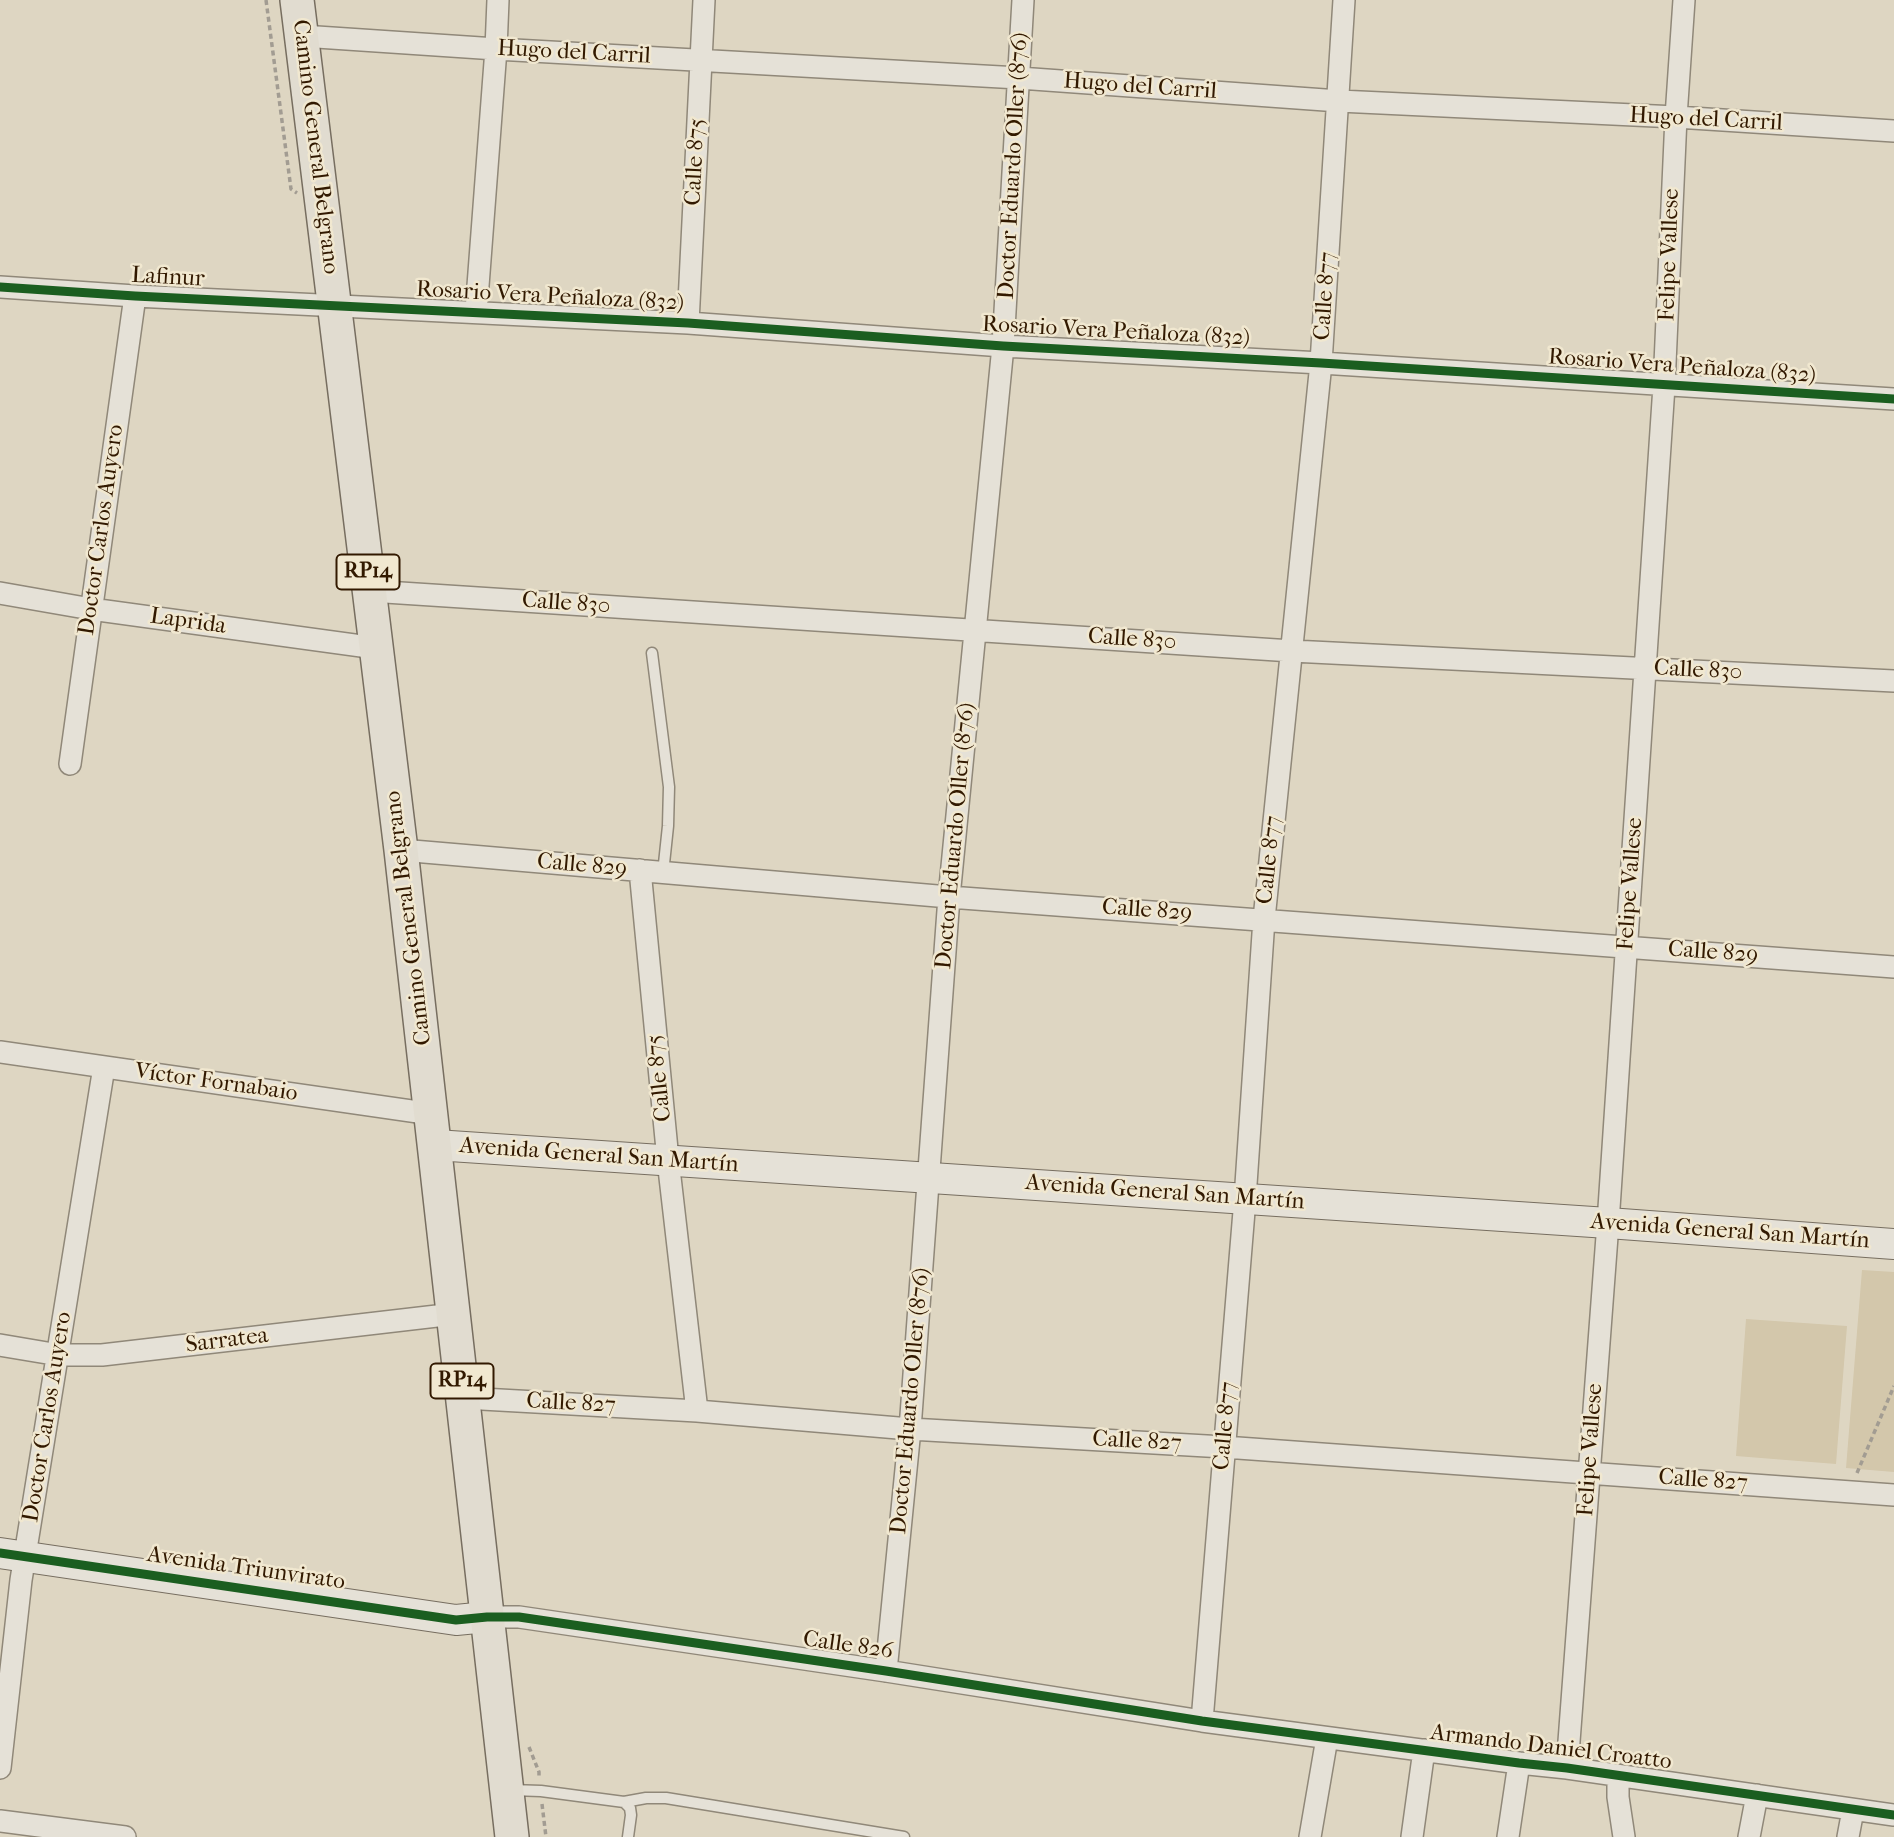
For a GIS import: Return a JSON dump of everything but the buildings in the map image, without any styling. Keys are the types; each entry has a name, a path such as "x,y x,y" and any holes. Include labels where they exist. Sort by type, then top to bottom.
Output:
{"main road":[{"name":"Camino General Belgrano","path":"297,0 401,850 512,1837"},
{"name":"Avenida General San Martín","path":"433,1129 668,1160 1894,1244"},
{"name":"Avenida Triunvirato","path":"13,1554 456,1620 487,1616"}],"street":[{"path":"476,313 498,0"},
{"name":"Calle 875","path":"688,323 704,0"},
{"name":"Doctor Eduardo Oller (876)","path":"886,1671 910,1429 949,897 1003,346 1023,0"},
{"name":"Calle 877","path":"1202,1721 1245,1199 1264,919 1321,363 1344,0"},
{"name":"Felipe Vallese","path":"1567,1768 1646,668 1664,386 1675,117 1684,0"},
{"name":"Hugo del Carril","path":"302,36 1019,78 1339,101 1675,117 1894,131"},
{"name":"Lafinur","path":"0,287 335,305"},
{"name":"Doctor Carlos Auyero","path":"70,764 135,296"},
{"name":"Rosario Vera Peñaloza (832)","path":"335,305 688,323 1003,346 1894,399"},
{"name":"Calle 830","path":"370,591 1292,650 1894,681"},
{"name":"Laprida","path":"0,593 91,609 376,648"},
{"name":"Calle 829","path":"401,850 949,897 1894,967"},
{"name":"Calle 875","path":"639,870 696,1411"},
{"name":"Víctor Fornabaio","path":"0,1052 104,1067 433,1129"},
{"name":"Doctor Carlos Auyero","path":"0,1768 13,1554 59,1354 104,1067"},
{"name":"Sarratea","path":"0,1345 59,1354 102,1355 454,1314"},
{"name":"Calle 827","path":"464,1398 696,1411 910,1429 1224,1447 1894,1495"},
{"name":"Calle 826","path":"487,1616 519,1617 1202,1721"},
{"name":"Armando Daniel Croatto","path":"1202,1721 1567,1768 1894,1815"},
{"path":"1310,1837 1327,1738"},
{"path":"1412,1837 1424,1751"},
{"path":"1508,1837 1519,1763"},
{"path":"1618,1775 1618,1797 1624,1837"},
{"path":"1749,1837 1757,1795"},
{"path":"1848,1837 1853,1810"},
{"path":"0,1821 125,1837"}],"lane":[{"path":"652,653 668,787 668,826 663,873"},
{"path":"506,1790 541,1791 624,1802 667,1798 904,1837"},
{"path":"624,1802 630,1808 631,1815 628,1837"}],"path":[{"path":"1857,1473 1894,1386"}],"shaded area":[{"path":"1862,1270 1894,1272 1894,1472 1846,1468"},
{"path":"1746,1319 1847,1326 1836,1464 1736,1456"}],"cycle path":[{"path":"0,287 688,323 1003,346 1894,399"},
{"path":"0,1553 456,1620 519,1617 1202,1721 1567,1768 1894,1815"}]}
